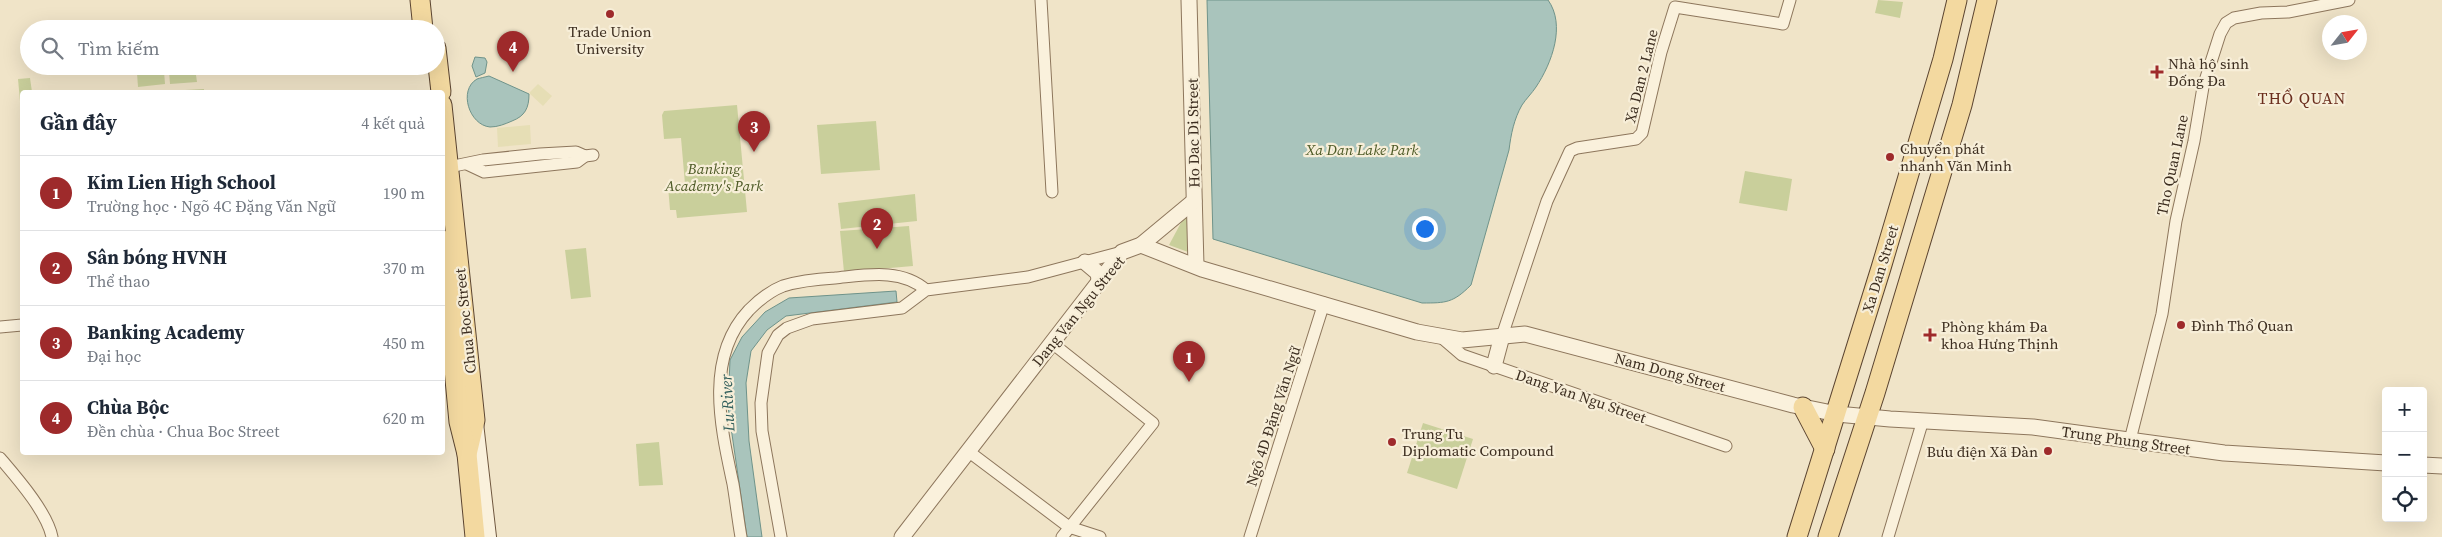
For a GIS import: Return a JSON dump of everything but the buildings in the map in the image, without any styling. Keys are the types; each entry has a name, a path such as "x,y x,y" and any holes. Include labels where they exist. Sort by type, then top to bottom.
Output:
{"main road":[{"path":"420,0 422,20"},
{"path":"432,0 433,20"},
{"name":"Xa Dan Street","path":"1797,537 1837,414 1943,59 1957,0"},
{"name":"Xa Dan Street","path":"1828,537 1867,417 1962,105 1987,0"},
{"path":"428,75 430,90"},
{"path":"439,75 441,90"},
{"name":"Chua Boc Street","path":"445,121 453,166 467,421 467,537"},
{"name":"Chua Boc Street","path":"445,296 467,421 480,454 488,537"},
{"path":"1803,407 1825,449"},
{"path":"467,421 466,454 475,537"}],"street":[{"path":"1041,0 1052,192"},
{"name":"Ho Dac Di Street","path":"1189,0 1196,266"},
{"name":"Xa Dan 2 Lane","path":"1502,336 1547,201 1570,151 1577,148 1636,139 1642,133 1660,52 1675,7 1783,24 1790,0"},
{"name":"Tho Quan Lane","path":"2130,440 2162,314 2176,221 2194,141 2203,87 2220,34 2226,23 2234,18 2260,13 2288,12 2349,0"},
{"path":"453,166 483,160 541,160 576,152 589,156"},
{"path":"1141,245 1194,201"},
{"name":"Dang Van Ngu Street","path":"902,537 1099,280 1122,252 1141,245 1196,266 1417,332 1462,340 1502,336"},
{"path":"781,537 762,431 761,403 768,353 778,336 787,328 812,319 902,308 926,290 1010,281 1122,252"},
{"path":"1085,262 1098,273 1099,280"},
{"path":"741,537 719,410 723,364 729,342 737,325 766,296 782,287 799,282 835,278 900,276 911,279 926,290"},
{"name":"Ngõ 4D Đặng Văn Ngữ","path":"1250,537 1324,303"},
{"path":"0,327 20,325"},
{"name":"Nam Dong Street","path":"1502,336 1525,334 1803,407 1837,414 1867,417"},
{"path":"1494,366 1502,336"},
{"name":"Dang Van Ngu Street","path":"1441,337 1462,355 1726,446"},
{"path":"1052,343 1153,423 1062,537"},
{"name":"Trung Phung Street","path":"1867,417 2033,427 2224,453 2382,464"},
{"path":"1888,537 1922,420"},
{"path":"968,451 1069,527 1100,537"},
{"path":"0,458 16,477 50,527 52,537"},
{"path":"2427,465 2442,466"}],"shaded area":[{"path":"538,84 552,96 543,106 529,93"},
{"path":"530,125 531,144 498,147 497,128"}],"green space":[{"path":"1878,0 1903,2 1900,18 1875,13"},
{"path":"137,75 164,75 165,84 138,87"},
{"path":"169,75 196,75 197,82 170,84"},
{"path":"30,78 32,90 20,90 20,101 18,79"},
{"name":"Banking Academy's Park","path":"737,105 747,212 677,218 676,210 670,210 668,186 685,184 681,138 664,139 662,115 664,111"},
{"path":"876,121 880,170 821,174 817,125"},
{"path":"1745,171 1792,179 1787,211 1739,203"},
{"path":"915,194 917,221 841,229 838,203"},
{"path":"1187,218 1189,252 1169,245 1183,219"},
{"path":"909,226 913,266 844,272 840,231"},
{"path":"586,248 591,297 571,299 565,250"},
{"path":"1423,423 1473,439 1457,489 1407,473"},
{"path":"659,442 663,485 639,486 636,444"}],"water":[{"name":"Xa Dan Lake Park","path":"1207,0 1548,0 1556,21 1555,44 1552,56 1542,77 1522,105 1517,116 1471,285 1465,291 1449,301 1422,303 1213,239"},
{"path":"475,57 485,58 487,62 485,73 476,77 472,66"},
{"path":"489,76 529,94 527,107 520,117 493,127 483,125 476,120 468,106 468,91 471,84 477,79"},
{"path":"896,291 897,302 786,316 767,330 751,351 746,383 749,441 762,537 747,537 728,407 730,360 742,337 765,312 789,298"}],"place":[{"name":"Trade Union University","path":"610,14"},
{"name":"Chùa Bộc","path":"513,72"},
{"name":"Nhà hộ sinh Đống Đa","path":"2157,72"},
{"name":"Banking Academy","path":"754,152"},
{"name":"Chuyển phát nhanh Văn Minh","path":"1890,157"},
{"name":"Sân bóng HVNH","path":"877,249"},
{"name":"Đình Thổ Quan","path":"2181,325"},
{"name":"Phòng khám Đa khoa Hưng Thịnh","path":"1930,335"},
{"name":"Kim Lien High School","path":"1189,382"},
{"name":"Trung Tu Diplomatic Compound","path":"1392,442"},
{"name":"Bưu điện Xã Đàn","path":"2048,451"}],"district":[{"name":"THỔ QUAN","path":"2302,98"}],"water label":[{"name":"Lu River","path":"727,403"}]}
